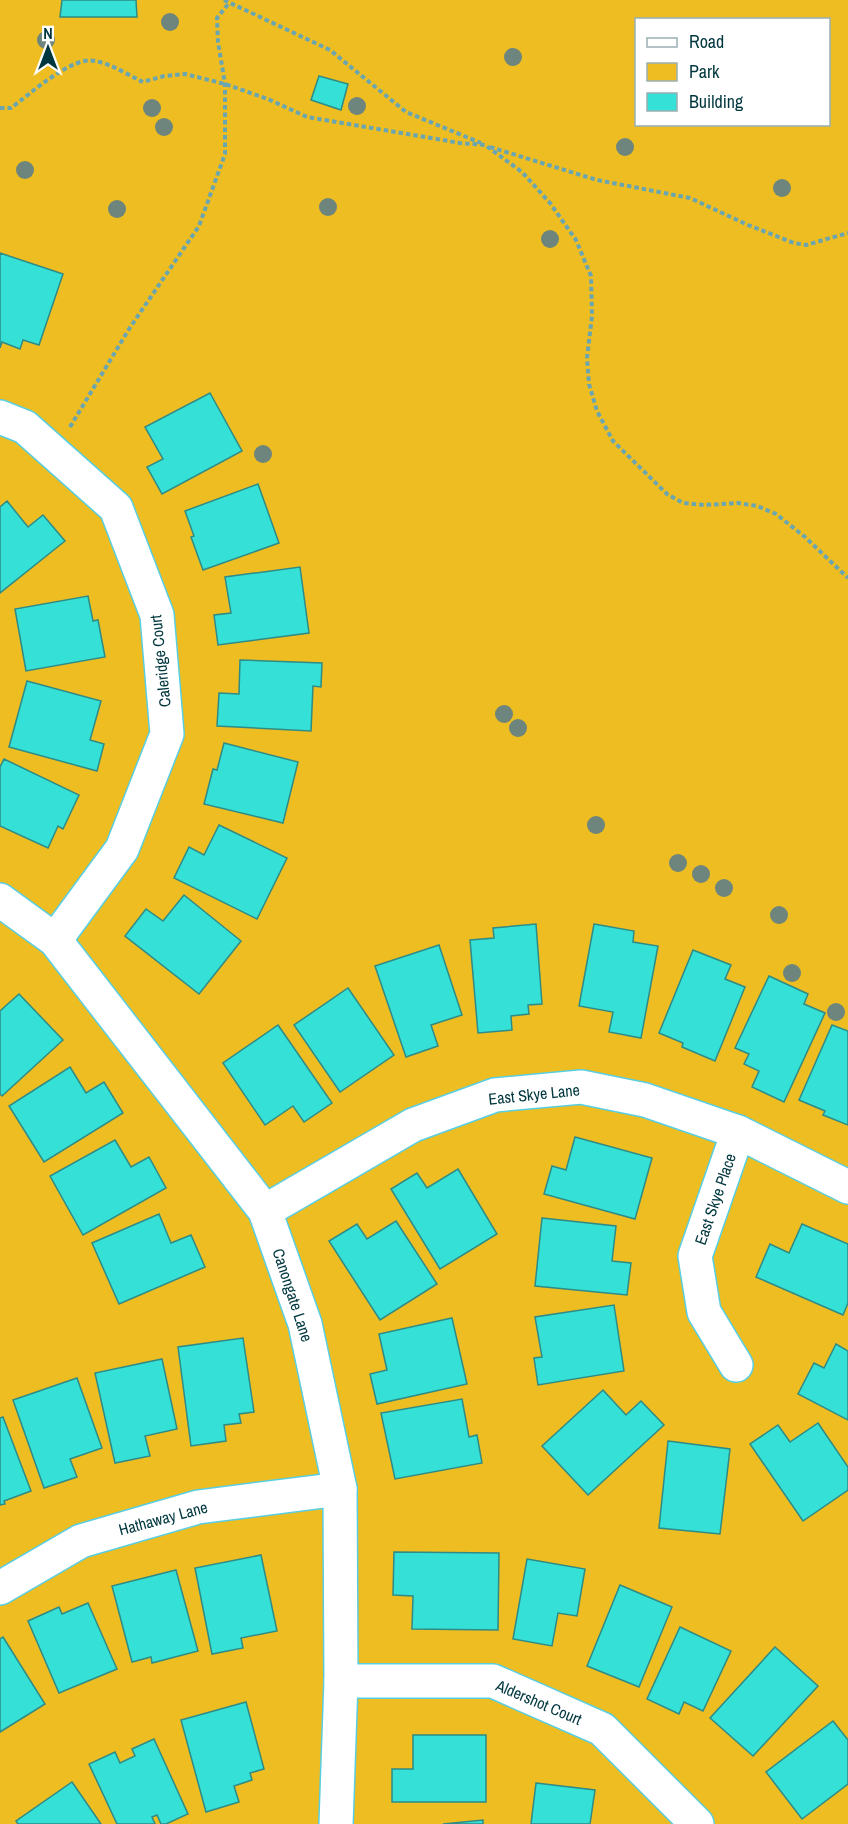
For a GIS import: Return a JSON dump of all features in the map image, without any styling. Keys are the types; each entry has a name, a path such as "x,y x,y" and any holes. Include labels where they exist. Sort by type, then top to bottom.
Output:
{"street":[{"name":"Caleridge Court","path":"0,417 26,427 116,508 158,615 167,734 122,849 55,940"},
{"name":"Canongate Lane","path":"0,900 55,940 265,1211 305,1324 340,1490 341,1681 336,1824"},
{"name":"East Skye Lane","path":"265,1211 413,1125 495,1095 581,1087 645,1100 738,1132 848,1187"},
{"name":"East Skye Place","path":"736,1365 704,1312 695,1256 738,1132"},
{"name":"Hathaway Lane","path":"0,1588 81,1541 198,1506 340,1490"},
{"name":"Aldershot Court","path":"341,1681 493,1681 602,1729 697,1824"}],"path":[{"path":"224,0 330,50 406,112 485,145 597,180 690,198 794,243 806,245 848,233"},
{"path":"54,453 129,329 199,225 225,154 225,84 218,42 217,18 229,3"},
{"path":"0,108 11,108 66,67 94,60 143,82 164,76 185,75 225,84 268,99 307,117 460,143 485,145 522,172 550,203 580,249 591,276 592,316 587,358 589,384 597,411 613,441 668,494 683,503 704,505 738,503 757,506 776,513 848,578"}],"green space":[{"path":"0,0 848,0 848,1824 0,1824"}],"building":[{"path":"62,0 136,0 137,17 60,17"},
{"path":"319,76 348,84 341,110 311,100"},
{"path":"0,253 63,274 39,345 23,340 20,349 2,342 0,348"},
{"path":"210,393 242,451 162,494 147,467 163,459 145,427"},
{"path":"258,484 279,543 203,570 191,537 194,536 185,511"},
{"path":"7,501 28,527 43,515 65,541 0,593 0,507"},
{"path":"300,567 309,633 218,645 214,615 231,613 225,577"},
{"path":"88,596 93,621 98,620 105,657 26,671 15,609"},
{"path":"240,660 322,663 321,687 313,686 311,731 217,726 219,693 239,694"},
{"path":"27,681 101,701 90,740 104,744 97,771 9,747"},
{"path":"224,743 298,762 283,823 204,804 213,769 217,770"},
{"path":"4,759 79,795 63,829 58,826 48,848 0,826 0,767"},
{"path":"219,825 287,858 257,919 174,878 189,847 204,855"},
{"path":"184,895 241,941 199,994 125,936 146,909 163,921"},
{"path":"536,924 542,1004 528,1005 529,1014 511,1016 512,1030 478,1033 470,940 494,938 493,928"},
{"path":"594,924 634,931 633,942 658,946 641,1038 609,1032 613,1012 579,1006"},
{"path":"439,945 462,1015 431,1025 438,1046 406,1057 375,966"},
{"path":"693,950 731,965 725,979 745,987 715,1061 682,1047 683,1043 659,1033"},
{"path":"769,976 808,994 804,1004 825,1013 784,1102 752,1087 759,1071 744,1064 749,1054 735,1048"},
{"path":"348,988 394,1055 340,1092 294,1025"},
{"path":"19,994 63,1040 2,1096 0,1094 0,1011"},
{"path":"278,1025 332,1103 304,1122 293,1106 265,1125 223,1063"},
{"path":"832,1025 848,1031 848,1125 823,1115 825,1111 799,1100"},
{"path":"70,1067 86,1093 104,1082 123,1113 44,1162 9,1106"},
{"path":"575,1137 652,1158 635,1219 544,1194 552,1166 566,1170"},
{"path":"115,1140 131,1167 149,1157 166,1188 83,1235 50,1176"},
{"path":"458,1169 497,1234 440,1269 391,1189 417,1173 427,1188"},
{"path":"159,1214 171,1243 191,1235 205,1267 119,1304 92,1243"},
{"path":"542,1218 616,1226 612,1261 631,1263 627,1295 535,1286"},
{"path":"396,1221 437,1284 380,1320 329,1241 357,1224 367,1239"},
{"path":"802,1224 848,1244 848,1303 843,1315 756,1277 770,1244 789,1253"},
{"path":"614,1305 624,1371 538,1385 534,1358 542,1357 535,1317"},
{"path":"452,1318 467,1384 377,1404 370,1374 387,1370 379,1334"},
{"path":"243,1338 254,1412 239,1414 241,1423 224,1425 226,1441 191,1446 178,1347"},
{"path":"836,1344 848,1351 848,1420 798,1394 814,1363 824,1368"},
{"path":"162,1359 177,1429 145,1436 150,1456 115,1463 95,1373"},
{"path":"77,1378 102,1448 70,1459 77,1477 44,1488 13,1400"},
{"path":"603,1390 626,1415 641,1401 664,1425 588,1495 542,1446"},
{"path":"462,1399 469,1437 477,1435 482,1463 395,1479 381,1413"},
{"path":"3,1417 31,1491 4,1501 5,1504 0,1505 0,1418"},
{"path":"818,1423 848,1467 848,1490 803,1521 750,1444 778,1425 790,1442"},
{"path":"668,1441 730,1449 720,1534 659,1528"},
{"path":"394,1552 499,1553 498,1630 412,1629 413,1596 393,1595"},
{"path":"261,1555 277,1631 241,1638 243,1648 212,1654 195,1568"},
{"path":"527,1559 585,1569 577,1616 558,1613 552,1646 513,1639"},
{"path":"176,1570 198,1651 152,1663 151,1657 132,1662 112,1586"},
{"path":"620,1585 672,1607 639,1687 587,1666"},
{"path":"88,1603 117,1669 59,1693 28,1621 59,1607 62,1614"},
{"path":"680,1627 731,1651 703,1711 684,1702 679,1714 647,1699"},
{"path":"3,1637 45,1704 0,1732 0,1639"},
{"path":"775,1647 818,1686 753,1756 710,1718"},
{"path":"246,1702 264,1769 250,1773 252,1780 234,1786 239,1802 206,1812 181,1720"},
{"path":"833,1721 848,1740 848,1784 802,1819 766,1772"},
{"path":"413,1735 486,1735 486,1802 392,1802 392,1769 413,1769"},
{"path":"154,1739 188,1814 166,1824 161,1824 157,1815 152,1817 155,1824 117,1824 89,1764 115,1752 120,1763 135,1756 132,1749"},
{"path":"72,1782 101,1824 18,1824 16,1821"},
{"path":"536,1783 595,1790 590,1824 531,1824"},
{"path":"483,1820 483,1824 443,1824"}]}
